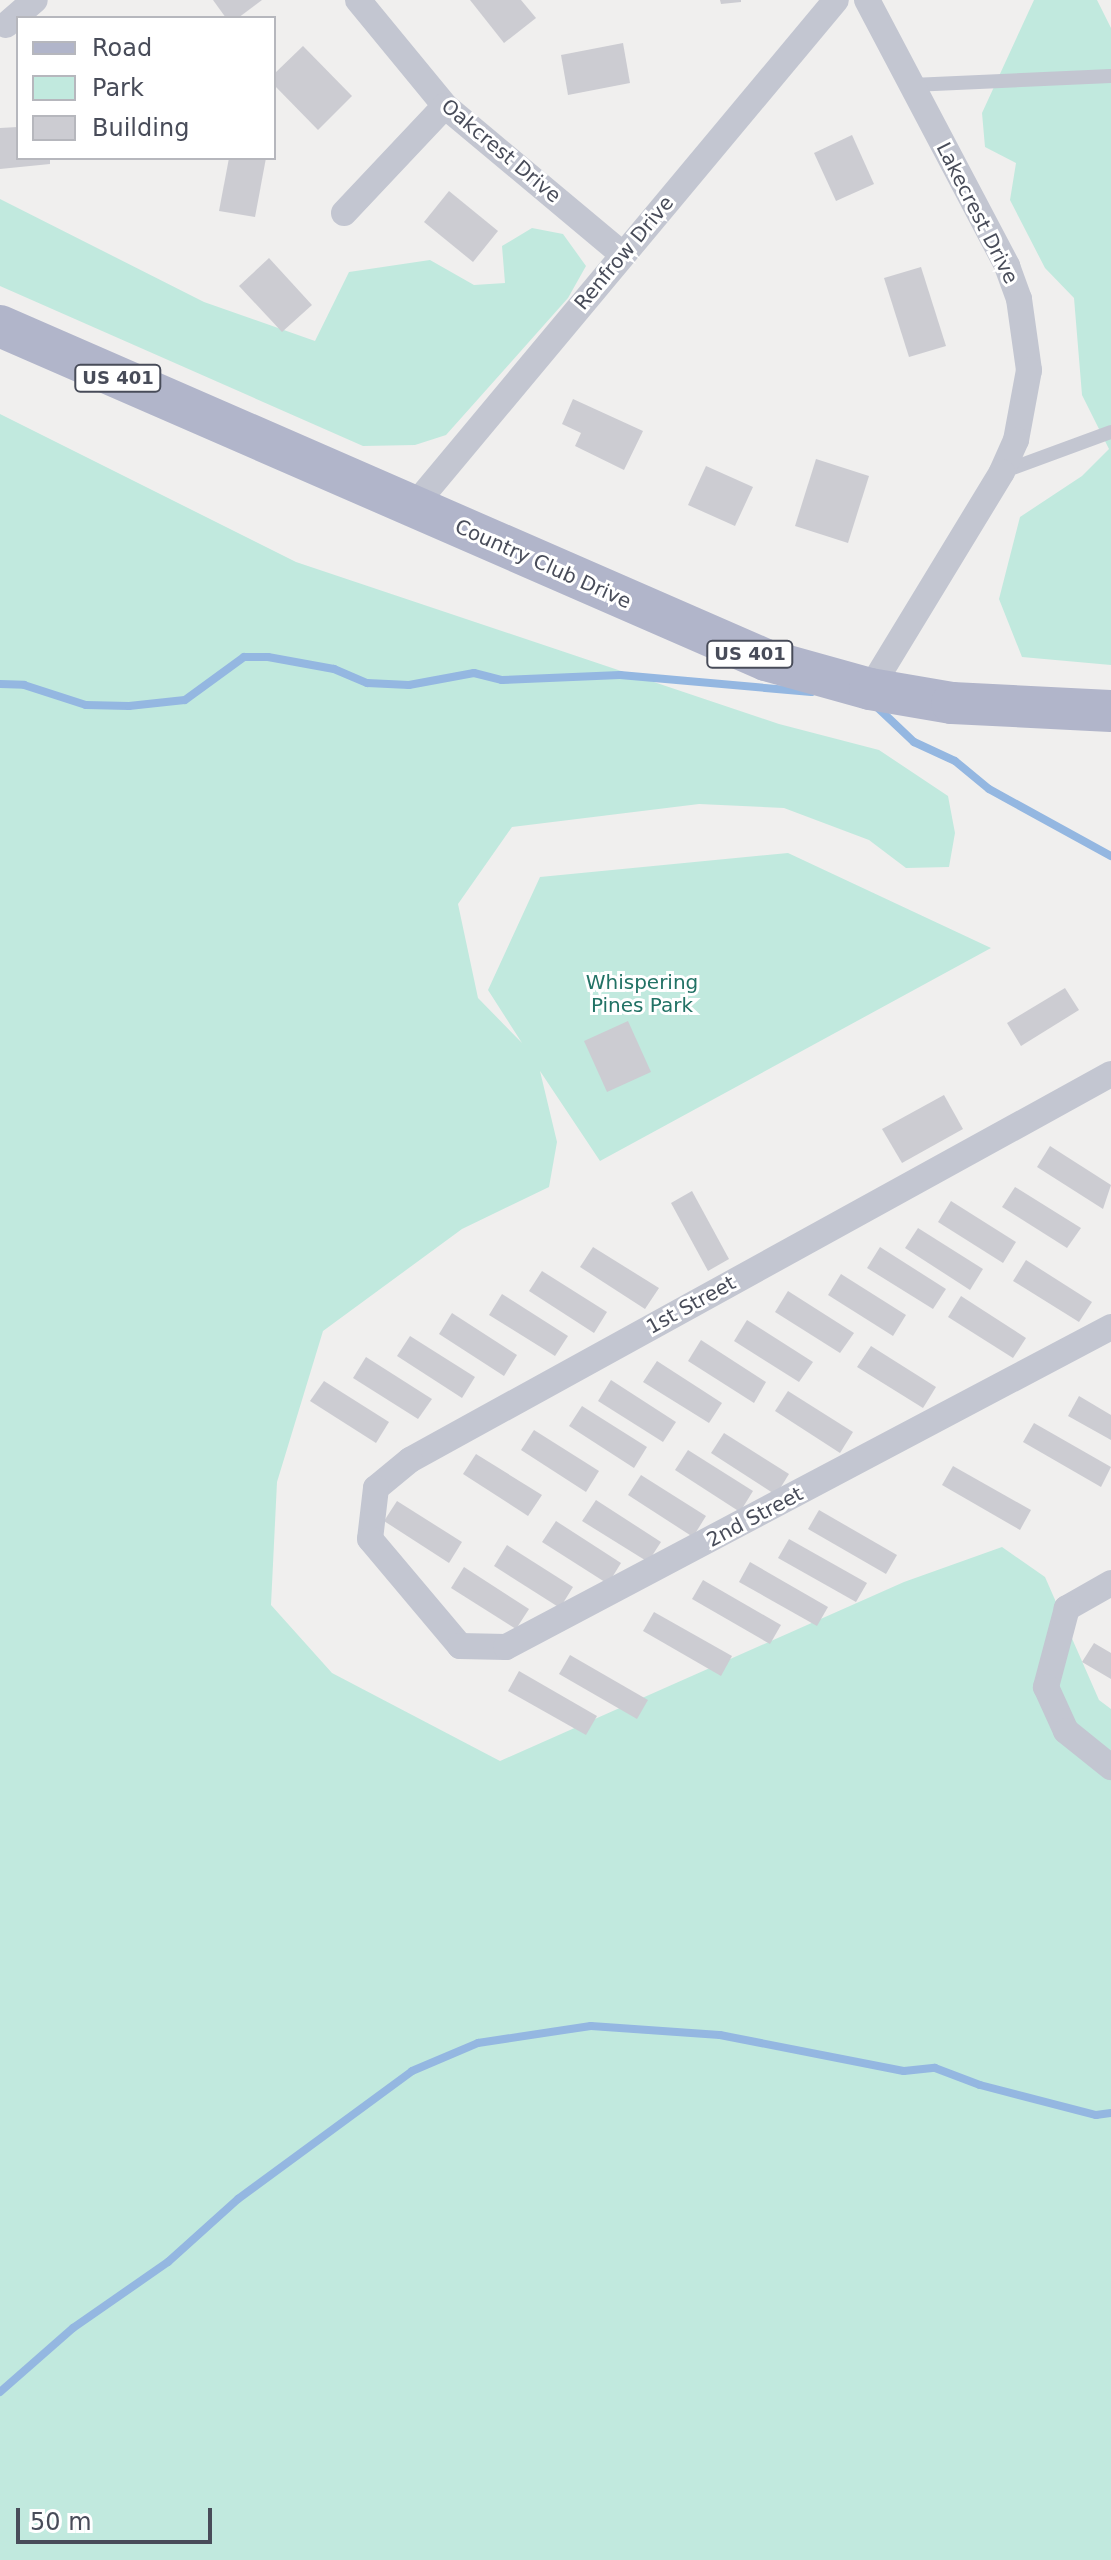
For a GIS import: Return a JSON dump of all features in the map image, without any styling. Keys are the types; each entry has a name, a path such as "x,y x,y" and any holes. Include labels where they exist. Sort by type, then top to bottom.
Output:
{"main road":[{"name":"Country Club Drive","path":"0,326 766,660 870,689 1022,710 1111,711"}],"street":[{"path":"16,16 35,0"},
{"name":"Oakcrest Drive","path":"358,0 445,106 623,255"},
{"name":"Renfrow Drive","path":"413,507 836,0"},
{"name":"Lakecrest Drive","path":"867,0 1019,299 1028,382 1016,440 1002,472 870,689"},
{"path":"6,25 16,16"},
{"path":"344,213 445,106"},
{"name":"1st Street","path":"411,1587 370,1539 376,1488 410,1460 1111,1074"},
{"name":"2nd Street","path":"411,1587 460,1646 506,1647 1111,1327"},
{"path":"1111,1583 1067,1608 1046,1687 1066,1731 1111,1767"}],"lane":[{"path":"912,85 1111,76"},
{"path":"1002,472 1111,432"}],"green space":[{"path":"1034,0 1097,0 1111,28 1111,665 1022,657 999,599 1020,517 1082,476 1109,449 1082,395 1074,298 1045,268 1010,200 1016,163 985,147 982,113"},
{"path":"0,199 204,302 315,341 349,272 430,260 474,285 505,283 502,246 532,228 563,234 586,266 568,298 446,435 415,445 363,446 0,286"},
{"name":"Whispering Pines Park","path":"0,414 296,562 779,724 879,750 948,796 955,833 949,867 906,868 869,840 784,808 699,804 512,827 458,904 478,998 522,1043 488,990 540,877 788,853 991,948 600,1161 540,1071 557,1142 549,1187 462,1229 323,1331 277,1482 271,1605 332,1673 500,1761 904,1582 1002,1547 1045,1577 1099,1700 1111,1709 1111,2560 0,2560"}],"building":[{"path":"213,0 262,0 241,16 225,16"},
{"path":"470,0 521,0 536,18 504,43"},
{"path":"720,0 741,0 741,2 721,4"},
{"path":"623,43 630,83 568,95 561,55"},
{"path":"303,46 352,96 318,130 276,87 276,72"},
{"path":"16,127 16,160 50,160 50,164 0,169 0,128"},
{"path":"852,135 874,184 836,201 814,153"},
{"path":"229,160 266,160 255,217 219,211"},
{"path":"449,191 498,231 473,262 424,222"},
{"path":"269,258 312,305 282,332 239,286"},
{"path":"921,267 946,346 909,357 884,278"},
{"path":"573,399 643,431 624,470 575,446 581,433 562,424"},
{"path":"816,459 869,476 848,543 795,526"},
{"path":"706,466 753,487 735,526 688,505"},
{"path":"1065,988 1079,1010 1021,1046 1007,1023"},
{"path":"628,1021 651,1072 607,1092 584,1041"},
{"path":"944,1095 963,1129 902,1163 882,1129"},
{"path":"1050,1146 1111,1185 1103,1209 1037,1167"},
{"path":"1015,1187 1081,1228 1067,1248 1002,1207"},
{"path":"692,1191 729,1259 708,1271 671,1203"},
{"path":"951,1201 1016,1242 1003,1263 938,1222"},
{"path":"918,1228 983,1269 970,1290 905,1248"},
{"path":"593,1247 659,1288 645,1309 580,1267"},
{"path":"880,1247 946,1289 933,1309 867,1268"},
{"path":"1026,1260 1092,1302 1079,1322 1013,1281"},
{"path":"542,1271 607,1312 594,1333 529,1291"},
{"path":"841,1274 906,1315 893,1336 828,1295"},
{"path":"788,1291 854,1333 840,1353 775,1312"},
{"path":"502,1294 568,1336 555,1356 489,1315"},
{"path":"961,1296 1026,1338 1013,1358 948,1317"},
{"path":"452,1313 517,1355 504,1376 439,1334"},
{"path":"747,1320 813,1362 799,1382 734,1341"},
{"path":"410,1336 475,1377 462,1398 397,1356"},
{"path":"701,1340 766,1382 754,1403 688,1361"},
{"path":"871,1346 936,1387 923,1408 857,1367"},
{"path":"366,1357 432,1399 418,1419 353,1378"},
{"path":"657,1361 722,1403 709,1423 643,1382"},
{"path":"611,1380 676,1422 663,1442 598,1401"},
{"path":"324,1381 389,1422 376,1443 310,1401"},
{"path":"788,1391 853,1432 840,1453 775,1411"},
{"path":"1079,1396 1111,1415 1111,1440 1068,1416"},
{"path":"582,1406 647,1447 634,1468 569,1426"},
{"path":"1034,1423 1111,1467 1101,1487 1023,1442"},
{"path":"534,1430 599,1471 586,1492 521,1450"},
{"path":"724,1433 789,1474 776,1495 711,1453"},
{"path":"688,1450 753,1491 740,1512 675,1470"},
{"path":"476,1454 542,1495 528,1516 463,1474"},
{"path":"953,1466 1031,1510 1020,1530 942,1485"},
{"path":"641,1475 706,1516 693,1537 628,1495"},
{"path":"596,1500 661,1542 648,1562 582,1521"},
{"path":"397,1501 462,1542 449,1563 384,1521"},
{"path":"819,1510 897,1555 886,1574 808,1529"},
{"path":"556,1521 621,1563 608,1584 542,1542"},
{"path":"789,1539 867,1583 856,1602 778,1558"},
{"path":"507,1545 573,1587 560,1608 494,1566"},
{"path":"750,1562 828,1607 817,1626 739,1582"},
{"path":"464,1567 529,1609 516,1629 451,1588"},
{"path":"703,1580 781,1625 770,1644 692,1599"},
{"path":"654,1612 732,1656 721,1676 643,1631"},
{"path":"1094,1643 1111,1653 1111,1679 1082,1662"},
{"path":"570,1655 648,1700 637,1719 559,1674"},
{"path":"519,1671 597,1716 586,1735 508,1691"}],"waterway":[{"path":"0,684 24,685 86,705 129,706 185,700 244,657 268,657 334,669 367,683 409,685 474,673 502,680 620,675 811,692"},
{"path":"877,707 914,742 955,761 989,789 1111,856"},
{"path":"0,2392 73,2328 168,2262 238,2199 412,2071 478,2043 591,2026 720,2035 904,2071 935,2068 980,2085 1096,2115 1111,2113"}]}
